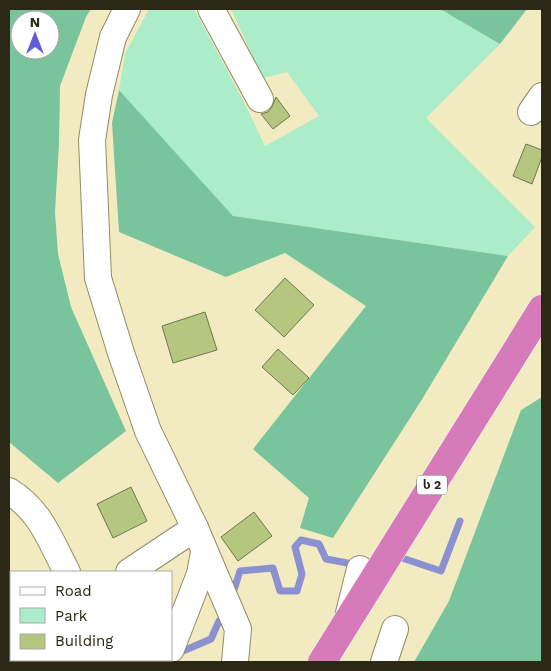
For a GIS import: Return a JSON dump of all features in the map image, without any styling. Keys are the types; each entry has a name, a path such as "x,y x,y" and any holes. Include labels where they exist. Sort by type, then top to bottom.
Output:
{"highway":[{"name":"ს 2","path":"322,662 542,309"}],"street":[{"path":"127,9 113,37 99,95 92,140 98,278 148,430 238,629 235,662"},
{"path":"211,9 260,99"},
{"path":"9,491 21,498 38,517 66,571"},
{"path":"131,571 199,540"},
{"path":"172,646 200,574 199,540"},
{"path":"337,662 360,569"},
{"path":"384,662 395,629"}],"green space":[{"path":"9,9 91,9 86,17 60,86 55,212 58,254 71,307 126,431 58,483 9,442"},
{"path":"149,9 194,9 245,104 265,146 319,116 287,72 263,78 231,9 440,9 500,44 426,118 535,227 508,256 233,216 119,90 125,54"},
{"path":"440,9 527,9 500,44"},
{"path":"119,90 233,216 508,256 421,401 333,538 300,528 309,498 253,449 366,306 285,253 226,277 119,232 112,123"},
{"path":"542,397 542,662 414,662 449,601 521,410"}],"building":[{"path":"276,97 290,116 273,129 261,114 268,112"},
{"path":"526,144 542,150 542,157 532,184 513,176"},
{"path":"285,278 314,305 284,337 255,310"},
{"path":"205,312 217,350 173,363 162,326"},
{"path":"278,349 309,378 293,395 262,367"},
{"path":"131,487 147,521 113,538 97,504"},
{"path":"254,512 272,536 238,561 221,537"}],"waterway":[{"path":"395,560 399,557 441,571 460,521"},
{"path":"234,596 233,593 240,571 273,568 280,591 297,591 302,574 295,547 301,540 319,544 326,559 358,565"},
{"path":"176,654 211,639 219,621 228,619"}]}
